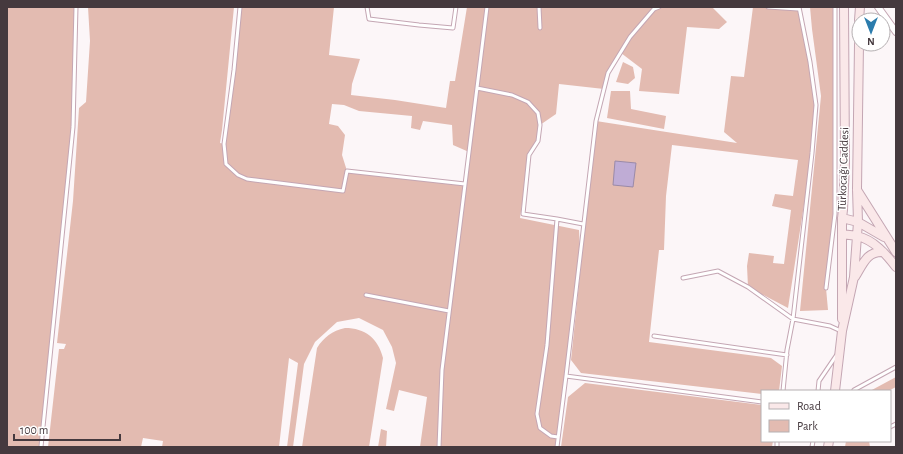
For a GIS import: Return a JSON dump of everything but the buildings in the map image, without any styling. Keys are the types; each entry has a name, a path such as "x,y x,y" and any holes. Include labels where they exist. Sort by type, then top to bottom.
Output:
{"main road":[{"name":"Türkocağı Caddesi","path":"835,390 842,331 844,7"},
{"name":"Türkocağı Caddesi","path":"842,331 854,277 858,222 859,52"},
{"path":"857,189 896,252"},
{"path":"842,218 858,222 887,239"},
{"path":"842,234 857,236 867,240 883,252 896,267"},
{"path":"854,277 871,254 876,251 883,252"}],"street":[{"path":"880,8 896,32"}],"lane":[{"path":"42,447 73,127 76,7"},
{"path":"240,7 234,70 224,144 226,164 238,175 247,179 343,191 347,172 465,184"},
{"path":"367,7 369,19 453,28 456,7"},
{"path":"439,447 442,370 487,7"},
{"path":"539,7 540,28"},
{"path":"556,447 566,376 596,121 608,73 630,37 654,9 658,7"},
{"path":"768,7 798,8 810,62 816,105 793,319 783,390"},
{"path":"826,288 835,214 835,7"},
{"path":"477,88 512,95 528,102 538,113 540,125 538,141 529,155 523,214 583,224"},
{"path":"557,219 547,345 538,414 540,428 551,436 558,437"},
{"path":"683,278 718,271 748,287 793,319 830,326 842,331"},
{"path":"366,294 449,311"},
{"path":"654,336 787,355"},
{"path":"818,390 819,381 840,352"},
{"path":"854,390 896,367"},
{"path":"566,376 761,402"}],"green space":[{"path":"7,7 76,7 73,127 41,447 7,447"},
{"path":"88,7 234,7 220,143 224,144 234,70 240,7 334,7 329,55 360,59 352,84 351,95 446,108 450,81 455,81 467,7 712,7 727,22 719,29 687,27 679,94 639,91 642,69 621,53 608,73 604,89 559,84 556,114 540,125 538,141 529,155 520,218 579,230 580,250 556,447 420,447 427,397 399,390 394,411 386,409 396,363 392,347 383,330 359,318 337,322 315,342 304,364 293,447 287,447 298,363 289,358 279,447 162,447 163,441 143,438 141,447 48,447 59,349 64,349 66,344 57,343 73,201 79,108 86,102 90,41","holes":["332,104 344,105 359,111 412,116 411,128 420,130 423,121 452,125 453,145 469,152 465,184 347,171 342,155 345,135 338,126 329,124"]},
{"path":"753,7 798,9 810,62 816,105 812,153 788,308 748,287 747,266 749,253 774,256 773,263 784,264 791,210 772,206 775,194 793,196 798,160 672,145 666,196 664,250 659,250 649,342 771,358 782,366 779,390 761,390 761,394 581,373 571,360 596,121 737,143 724,132 731,76 744,77"},
{"path":"810,7 835,7 835,214 826,288 828,310 800,311 821,96"},
{"path":"623,62 633,67 635,78 628,84 616,82"},
{"path":"611,91 630,91 631,109 666,116 664,129 607,118"},
{"path":"345,328 359,330 370,336 378,345 383,358 369,447 302,447 317,348 329,335"},
{"path":"896,377 896,387 890,390 872,390"},
{"path":"585,383 761,405 761,442 773,442 772,447 561,447 568,397"},
{"path":"381,429 387,431 386,447 378,447"},
{"path":"846,442 869,442 870,447 845,447"}],"shaded area":[{"path":"615,161 636,163 633,187 613,185"}]}
